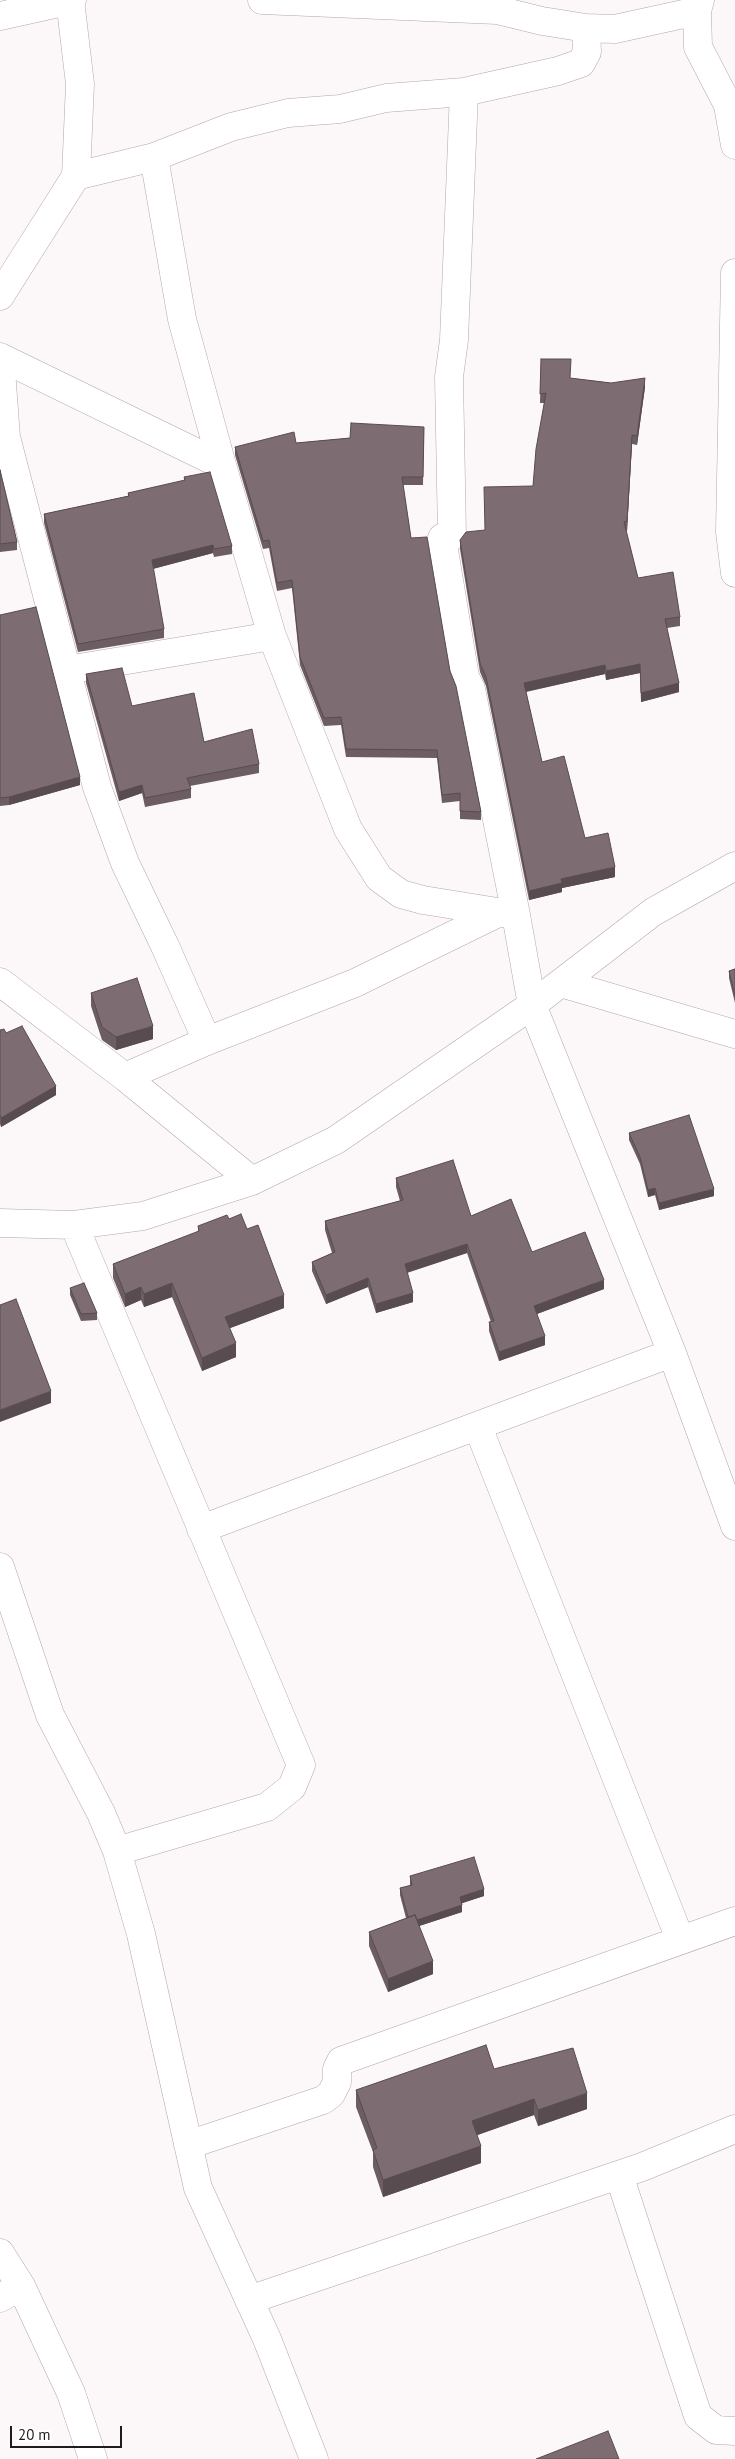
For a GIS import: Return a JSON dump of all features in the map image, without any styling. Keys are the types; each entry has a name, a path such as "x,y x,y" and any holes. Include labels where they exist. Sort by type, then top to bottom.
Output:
{"street":[{"path":"0,16 71,0 80,84 76,176 0,296"},
{"path":"262,0 497,10 542,21 586,28 615,28 698,6 698,47 728,106 735,145"},
{"path":"76,176 154,157 231,127 288,113 340,109 386,98 464,92 558,71 581,63 587,52 586,28"},
{"path":"464,92 454,340 448,376 452,536 442,538 465,677 470,689 507,914 532,1005 672,1353 735,1526"},
{"path":"154,157 182,319 222,465 272,636 348,829 379,878 401,894 423,900 507,914"},
{"path":"735,272 730,532 735,573"},
{"path":"0,357 222,465"},
{"path":"0,357 6,438 97,787 125,863 166,946 207,1041"},
{"path":"67,670 272,636"},
{"path":"0,1222 74,1225 143,1216 252,1181 336,1140 532,1005 653,912 735,866"},
{"path":"125,1077 207,1041 355,983 507,914"},
{"path":"0,982 125,1077 252,1181"},
{"path":"561,983 735,1034"},
{"path":"74,1225 301,1765 292,1787 266,1807 117,1851"},
{"path":"201,1529 672,1353"},
{"path":"478,1427 680,1939"},
{"path":"0,1567 50,1715 101,1813 117,1851 141,1934 198,2188 268,2339 314,2459"},
{"path":"188,2146 323,2100 331,2094 337,2082 336,2070 341,2061 735,1920"},
{"path":"249,2300 619,2175 735,2129"},
{"path":"619,2175 698,2416 716,2430 735,2431"},
{"path":"0,2253 10,2292 71,2393 93,2459"}],"building":[{"path":"541,359 571,359 570,378 611,383 645,378 637,436 632,435 627,521 624,522 638,578 673,572 680,617 665,619 679,683 641,693 640,664 606,671 605,665 524,683 542,762 564,756 585,838 608,833 615,867 561,879 562,883 529,891 486,677 480,663 460,540 466,532 485,530 484,487 533,486 536,449 546,393 540,394"},
{"path":"351,423 424,427 423,477 402,477 411,538 427,537 450,671 456,686 481,812 460,811 460,793 442,795 437,750 346,749 341,717 324,718 300,657 292,580 277,583 269,540 263,541 235,447 294,432 296,443 350,438"},
{"path":"0,470 17,542 0,544"},
{"path":"210,472 232,546 214,549 213,545 152,560 164,629 78,644 44,514 129,496 128,493 185,480 184,477"},
{"path":"36,607 80,777 0,798 0,615"},
{"path":"122,668 132,706 194,693 204,742 252,729 259,764 187,778 191,789 145,798 142,785 119,792 86,674"},
{"path":"735,969 735,996 729,971"},
{"path":"137,978 153,1026 116,1037 102,1027 91,993"},
{"path":"22,1026 56,1086 1,1118 0,1030 4,1029 6,1033"},
{"path":"689,1115 714,1189 659,1203 655,1188 648,1190 640,1157 629,1133"},
{"path":"453,1160 471,1216 511,1199 532,1252 585,1232 604,1280 534,1306 545,1336 499,1352 489,1322 494,1321 467,1244 405,1264 413,1293 376,1304 368,1278 326,1295 312,1262 335,1252 325,1221 403,1200 396,1178"},
{"path":"241,1214 247,1229 258,1225 284,1295 225,1317 236,1343 202,1358 172,1283 144,1294 141,1287 125,1294 113,1264 199,1231 198,1226 227,1215 229,1219"},
{"path":"84,1283 97,1313 81,1314 70,1288"},
{"path":"16,1299 51,1391 0,1410 0,1305"},
{"path":"474,1857 484,1889 460,1897 462,1905 417,1920 415,1915 408,1917 400,1888 412,1885 410,1876"},
{"path":"415,1915 433,1961 388,1979 369,1932"},
{"path":"486,2045 494,2069 573,2048 587,2093 538,2110 534,2099 472,2121 481,2146 383,2180 373,2150 377,2148 356,2090"},
{"path":"608,2431 619,2459 536,2459"}]}
